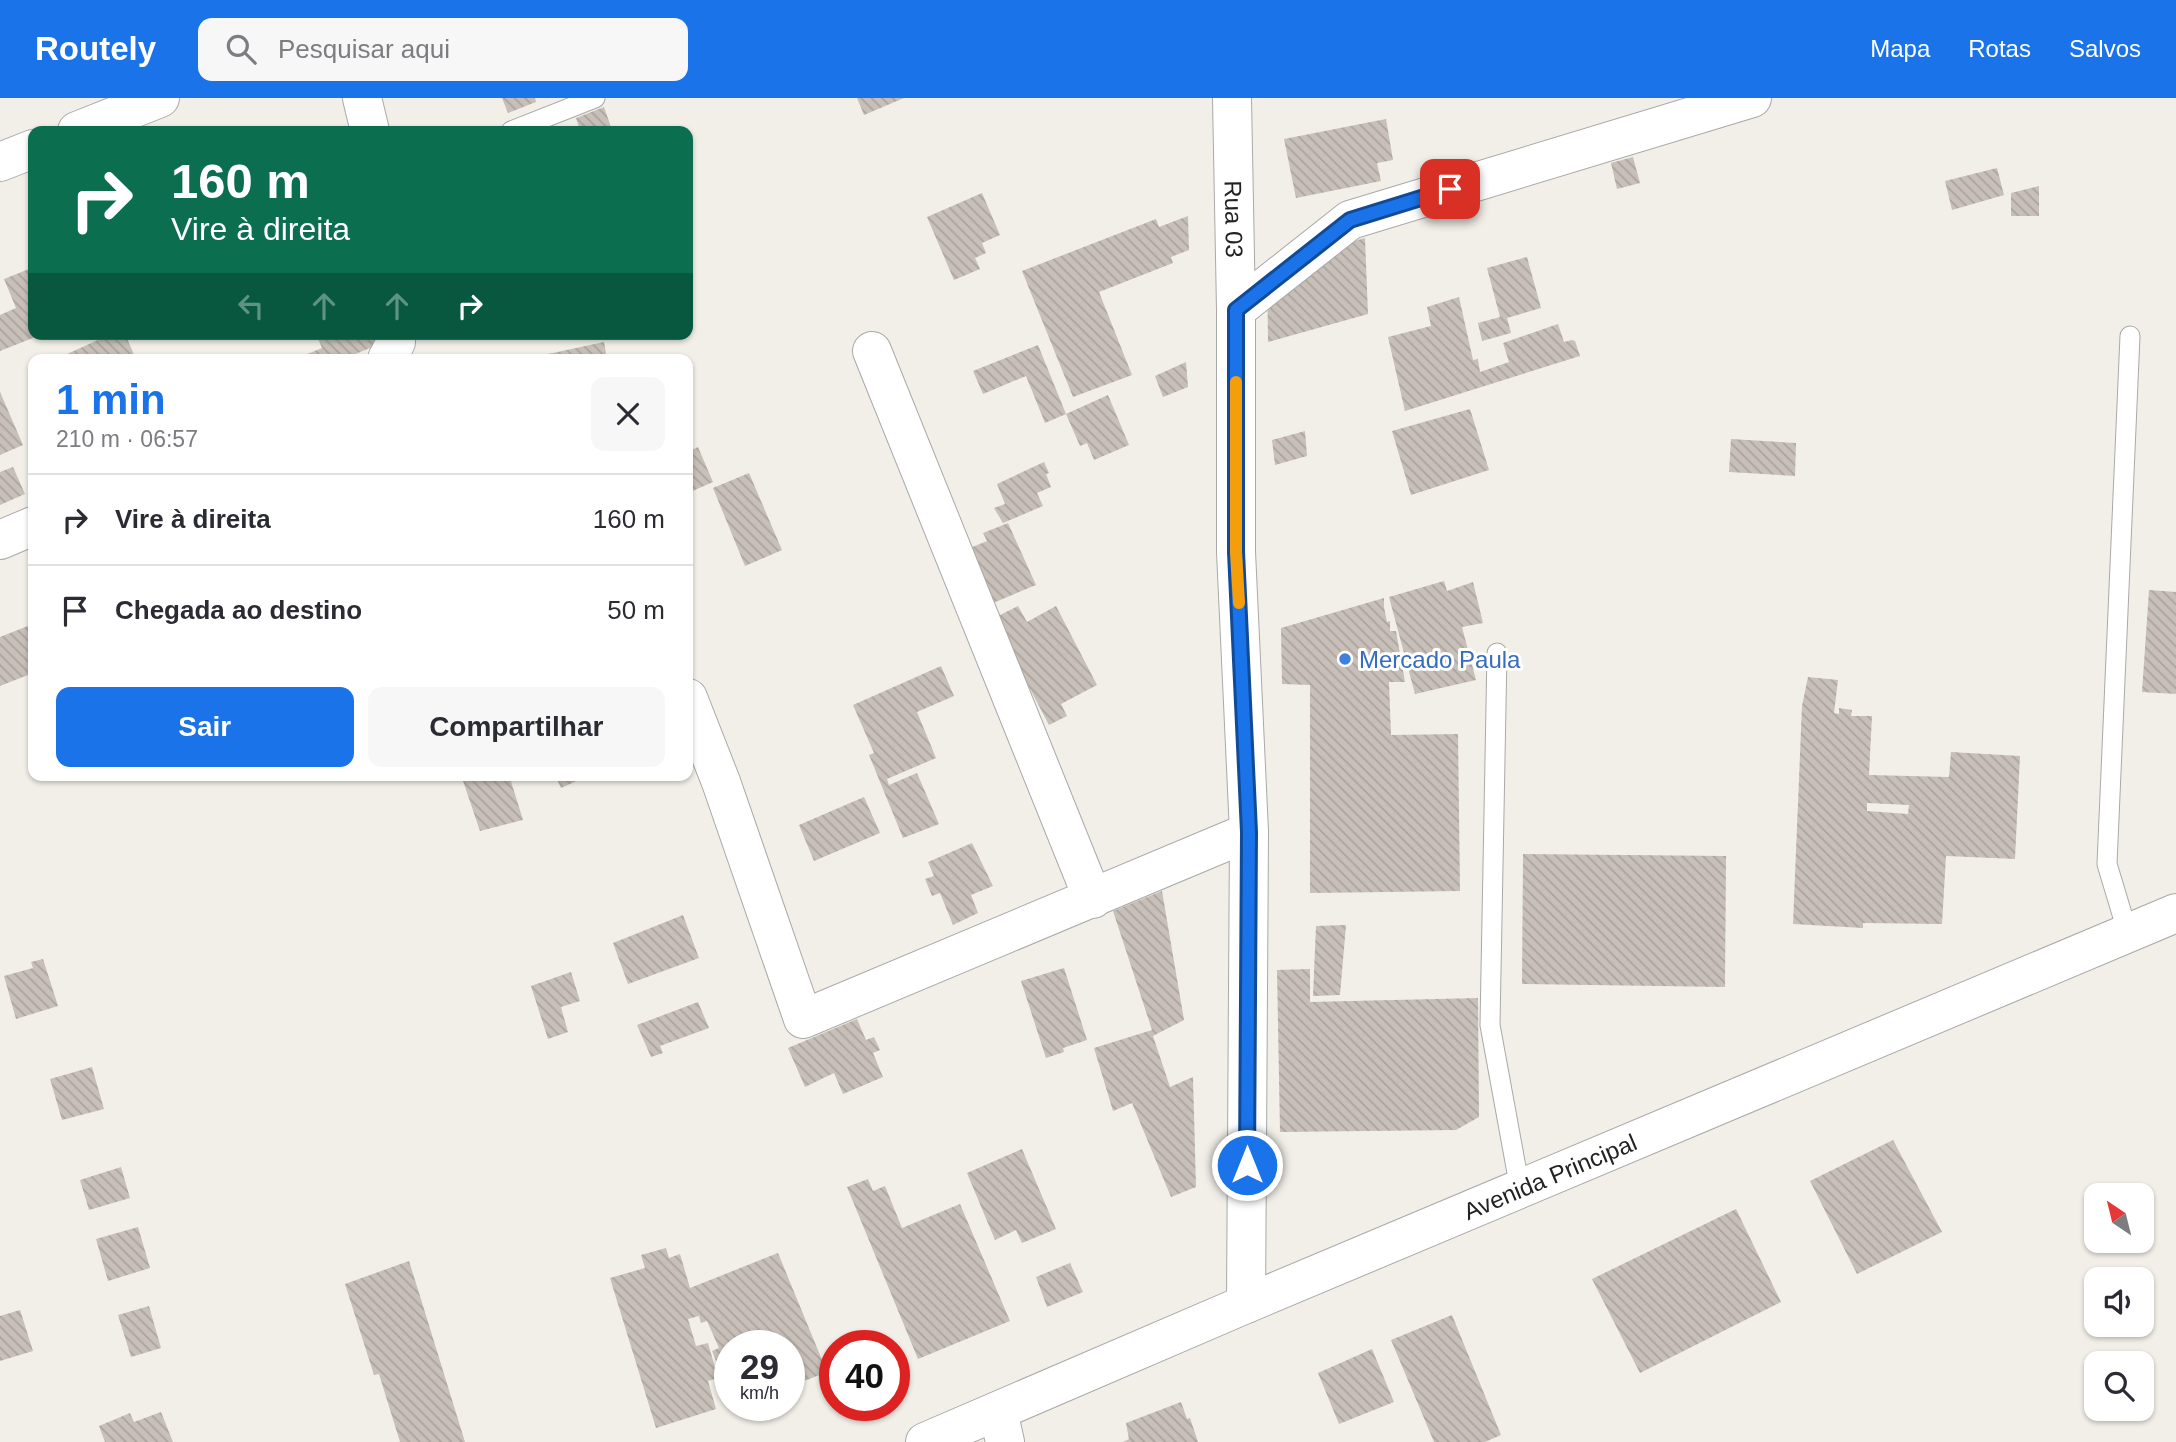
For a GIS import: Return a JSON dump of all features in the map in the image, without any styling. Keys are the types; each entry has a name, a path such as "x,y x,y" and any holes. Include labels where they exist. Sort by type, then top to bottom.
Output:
{"street":[{"path":"90,126 160,98"},
{"path":"362,98 369,126"},
{"name":"Rua 03","path":"1232,98 1236,310 1236,552 1249,832 1246,1304"},
{"path":"1236,310 1350,220 1752,98"},
{"path":"0,162 28,151"},
{"path":"872,351 1093,899"},
{"path":"0,540 28,528"},
{"path":"693,711 721,782 803,1019 1249,832"},
{"name":"Avenida Principal","path":"925,1442 1002,1426 1246,1304 2176,913"}],"lane":[{"path":"524,126 595,98"},
{"path":"2128,934 2107,864 2130,336"},
{"path":"1497,653 1490,1025 1520,1189"}],"building":[{"path":"502,98 535,98 536,102 508,113"},
{"path":"857,98 904,98 864,115"},
{"path":"604,107 611,126 578,126 576,118"},
{"path":"1386,119 1393,160 1377,163 1381,181 1296,198 1284,139"},
{"path":"1633,157 1640,183 1617,189 1611,163"},
{"path":"1997,168 2004,195 1952,210 1945,181"},
{"path":"2039,186 2039,216 2011,216 2011,193"},
{"path":"982,193 1000,235 982,243 986,253 975,258 980,269 954,280 927,217"},
{"path":"1188,216 1189,250 1171,257 1173,263 1099,292 1132,375 1073,397 1022,271 1156,219 1159,227"},
{"path":"1365,238 1368,314 1268,342 1267,265"},
{"path":"1527,257 1541,308 1507,318 1511,333 1482,341 1478,323 1500,317 1487,268"},
{"path":"28,269 28,340 0,351 0,315 16,308 4,279"},
{"path":"1459,297 1473,360 1478,359 1480,372 1509,362 1503,343 1558,324 1564,342 1575,341 1580,356 1405,411 1388,337 1431,326 1427,307"},
{"path":"98,340 128,340 134,354 67,354"},
{"path":"319,340 378,340 380,344 355,354 307,354 322,348"},
{"path":"604,342 606,354 548,354"},
{"path":"1038,345 1066,414 1045,423 1026,376 983,394 973,371"},
{"path":"1186,362 1188,387 1163,397 1155,376"},
{"path":"0,392 23,445 0,455"},
{"path":"1108,395 1129,445 1094,460 1087,443 1080,446 1066,414"},
{"path":"1470,409 1489,470 1411,495 1392,431"},
{"path":"1305,431 1307,456 1275,465 1272,440"},
{"path":"1731,439 1796,443 1795,476 1729,472"},
{"path":"698,447 713,482 693,491 693,450"},
{"path":"1044,462 1051,487 1037,493 1043,506 1003,523 994,508 1005,504 997,484"},
{"path":"13,467 25,494 0,505 0,472"},
{"path":"749,473 782,550 745,566 713,488"},
{"path":"1008,523 1036,585 993,603 970,548 987,541 983,533"},
{"path":"1444,581 1447,591 1473,582 1483,623 1462,627 1476,680 1415,694 1389,597"},
{"path":"2149,590 2176,592 2176,694 2142,692"},
{"path":"1384,598 1390,631 1396,631 1405,682 1389,682 1391,735 1458,734 1460,891 1310,893 1310,685 1282,684 1281,628"},
{"path":"1018,606 1027,622 1056,606 1097,685 1061,704 1067,716 1049,725 1027,683 1025,684 996,617"},
{"path":"28,626 28,675 0,686 0,637"},
{"path":"941,666 954,696 917,712 936,758 887,779 889,785 917,773 939,824 903,838 869,755 874,753 853,705"},
{"path":"1808,677 1838,680 1834,713 1839,714 1839,708 1852,710 1851,716 1872,716 1869,775 1949,777 1951,752 2020,756 2015,859 1946,856 1942,924 1863,923 1863,928 1793,924 1802,706","holes":["1867,803 1909,805 1908,814 1867,811"]},
{"path":"463,781 511,781 523,820 480,831"},
{"path":"558,781 577,781 561,788"},
{"path":"864,797 880,833 814,861 799,825"},
{"path":"972,843 993,886 971,895 978,913 953,925 940,893 932,896 925,879 934,876 928,862"},
{"path":"1523,854 1726,856 1725,987 1522,984"},
{"path":"1162,891 1184,1020 1153,1036 1170,1087 1193,1077 1196,1187 1171,1197 1132,1103 1113,1111 1094,1048 1152,1030 1113,911"},
{"path":"683,915 699,958 628,984 613,943"},
{"path":"1346,925 1340,995 1313,996 1316,926"},
{"path":"43,959 58,1006 16,1019 4,976 33,968 31,962"},
{"path":"1064,968 1087,1040 1063,1048 1064,1052 1046,1058 1021,981"},
{"path":"1310,969 1310,1002 1478,998 1479,1117 1456,1130 1280,1132 1277,970"},
{"path":"571,972 580,1001 561,1007 568,1032 548,1039 531,986"},
{"path":"698,1002 709,1028 660,1046 663,1053 651,1057 637,1025"},
{"path":"857,1019 866,1040 874,1037 880,1050 873,1053 883,1077 843,1094 834,1073 805,1087 788,1048"},
{"path":"92,1067 104,1109 62,1120 50,1079"},
{"path":"1893,1140 1942,1232 1857,1274 1810,1181"},
{"path":"1022,1149 1056,1229 1022,1243 1016,1230 995,1240 967,1173"},
{"path":"121,1167 130,1198 89,1210 80,1180"},
{"path":"868,1179 873,1191 885,1186 902,1228 960,1204 1010,1321 918,1359 910,1340 910,1330 906,1330 847,1187"},
{"path":"1736,1209 1781,1302 1640,1373 1592,1279"},
{"path":"138,1227 150,1268 108,1281 96,1239"},
{"path":"666,1248 669,1258 680,1254 690,1288 778,1253 819,1353 819,1375 805,1381 805,1330 714,1330 714,1337 707,1321 701,1323 699,1316 688,1319 696,1346 708,1343 714,1364 714,1379 708,1381 714,1410 656,1428 610,1278 645,1268 641,1255"},
{"path":"409,1261 465,1442 400,1442 379,1374 374,1375 345,1284"},
{"path":"1070,1263 1083,1292 1047,1307 1036,1277"},
{"path":"149,1306 161,1348 131,1357 118,1315"},
{"path":"20,1310 33,1351 0,1361 0,1316"},
{"path":"1452,1315 1501,1435 1485,1442 1434,1442 1391,1340"},
{"path":"1372,1349 1394,1402 1339,1424 1318,1373"},
{"path":"1181,1402 1198,1442 1123,1442 1129,1439 1126,1423"},
{"path":"161,1412 173,1442 105,1442 99,1426 130,1413 134,1422"}],"slow traffic":[{"path":"1236,382 1236,552 1239,603"}],"place":[{"name":"Mercado Paula","path":"1345,659"}],"route":[{"path":"1247,1165 1249,832 1236,552 1236,310 1350,220 1450,189"}]}
